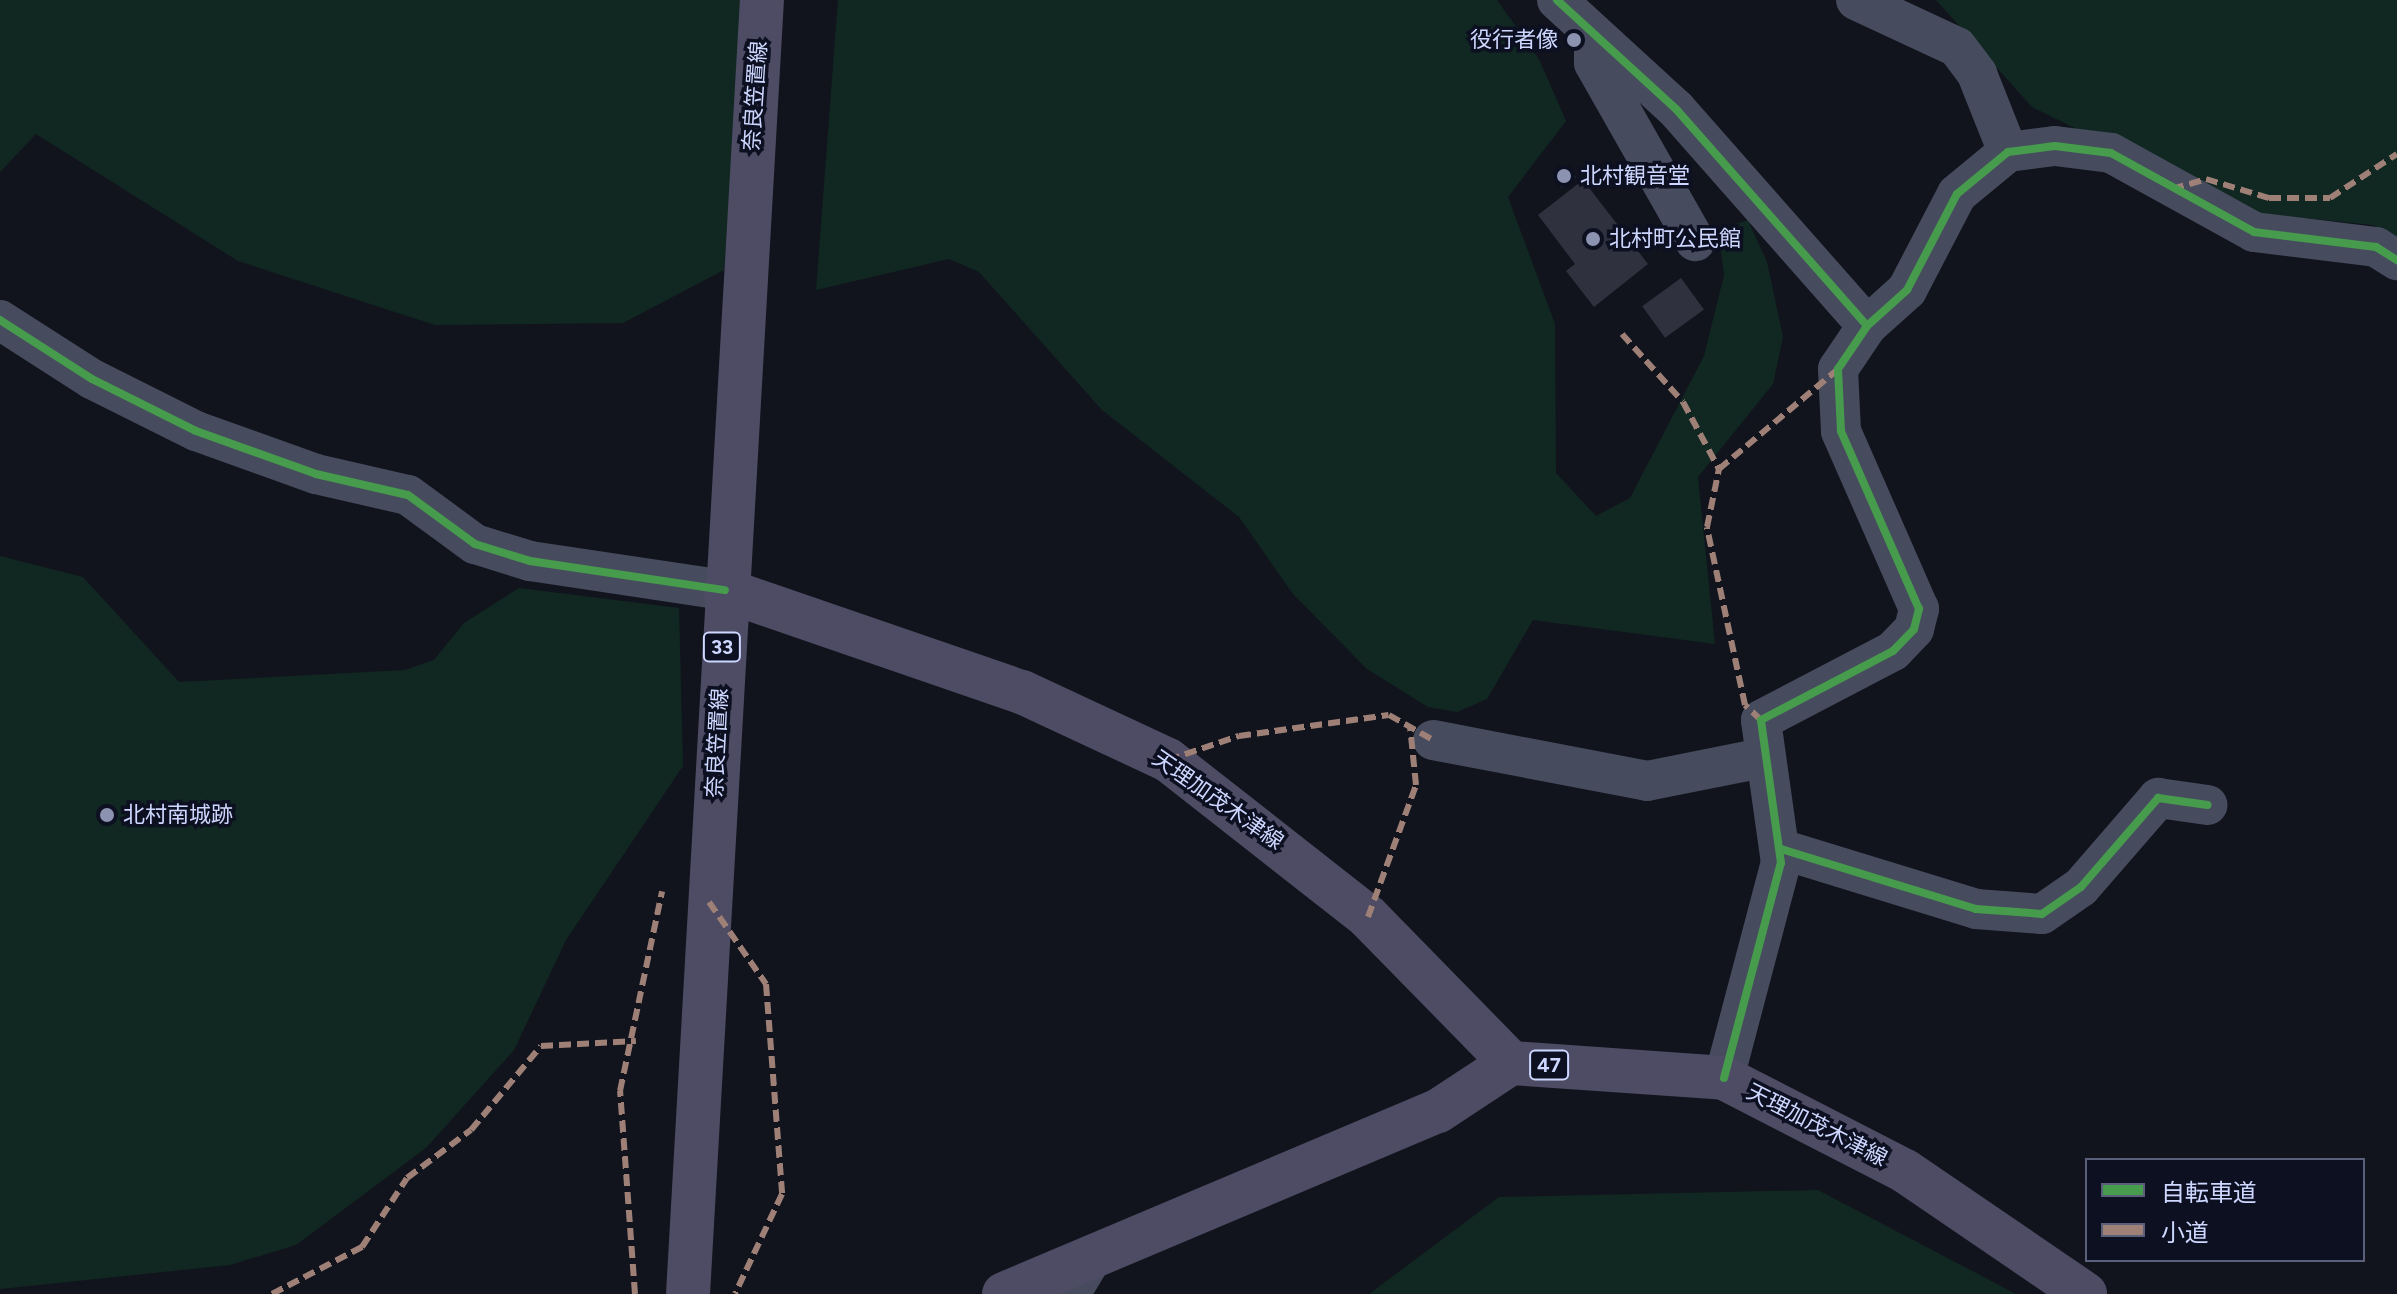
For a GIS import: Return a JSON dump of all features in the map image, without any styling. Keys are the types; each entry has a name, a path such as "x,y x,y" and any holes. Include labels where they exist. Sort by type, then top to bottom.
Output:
{"main road":[{"name":"奈良笠置線","path":"688,1294 725,590 762,0"},
{"name":"天理加茂木津線","path":"725,590 1022,692 1168,760 1368,917 1511,1063 1724,1078 1905,1171 2085,1294"},
{"name":"47","path":"1004,1294 1438,1111 1511,1063"}],"street":[{"path":"1557,0 1676,109 1867,326"},
{"path":"1856,0 1957,47 1977,74 2008,152"},
{"path":"1594,35 1594,63 1695,241"},
{"path":"1724,1078 1781,849 1762,758 1761,720 1893,651 1914,629 1919,609 1841,431 1838,369 1867,326 1907,290 1957,194 2008,152 2055,146 2111,153 2254,232 2376,247 2397,260"},
{"path":"0,320 92,379 196,431 316,474 408,495 475,544 530,561 725,590"},
{"path":"1433,740 1647,781 1762,758"},
{"path":"1781,849 1976,909 2042,914 2081,887 2158,798 2208,805"},
{"path":"1070,1294 1093,1256"}],"green space":[{"path":"0,0 743,0 724,270 623,323 435,325 238,261 36,134 0,172"},
{"path":"838,0 1497,0 1539,59 1566,121 1508,197 1555,324 1556,473 1596,516 1630,498 1704,356 1724,275 1718,230 1748,220 1767,262 1783,337 1773,384 1698,477 1715,644 1533,620 1487,699 1457,712 1428,707 1367,669 1293,594 1239,517 1102,410 979,272 949,259 816,290"},
{"path":"1936,0 2397,0 2397,237 2373,225 2245,212 2032,107"},
{"path":"0,556 83,577 179,682 405,670 434,660 464,623 519,588 679,608 683,766 566,940 514,1050 426,1148 296,1245 230,1265 0,1289"},
{"path":"1818,1190 2016,1294 1369,1294 1499,1197"}],"building":[{"name":"北村観音堂","path":"1567,165 1576,177 1562,188 1553,176"},
{"name":"北村町公民館","path":"1583,180 1648,264 1594,307 1566,271 1575,264 1538,215"},
{"path":"1681,278 1704,310 1665,338 1642,306"}],"marked path":[{"path":"2172,189 2206,179 2269,198 2330,198 2397,154"},
{"path":"1622,334 1683,402 1719,469"},
{"path":"1761,720 1745,705 1707,527 1719,469 1838,369"},
{"path":"1168,760 1239,736 1389,715 1433,740"},
{"path":"1368,917 1416,785 1410,726"},
{"path":"635,1294 620,1091 662,891"},
{"path":"709,902 766,984 782,1194 735,1294"},
{"path":"272,1294 362,1247 407,1178 471,1130 541,1046 636,1041"}],"cycle path":[{"path":"1557,0 1676,109 1867,326"},
{"path":"1724,1078 1781,863 1761,720 1893,651 1914,629 1919,609 1841,431 1838,369 1867,326 1907,290 1957,194 2008,152 2055,146 2111,153 2254,232 2376,247 2397,260"},
{"path":"0,320 92,379 196,431 316,474 408,495 475,544 530,561 725,590"},
{"path":"1781,849 1976,909 2042,914 2081,887 2158,798 2208,805"}],"place":[{"name":"役行者像","path":"1574,40"},
{"name":"北村観音堂","path":"1564,176"},
{"name":"北村町公民館","path":"1593,239"},
{"name":"北村南城跡","path":"107,815"}]}
